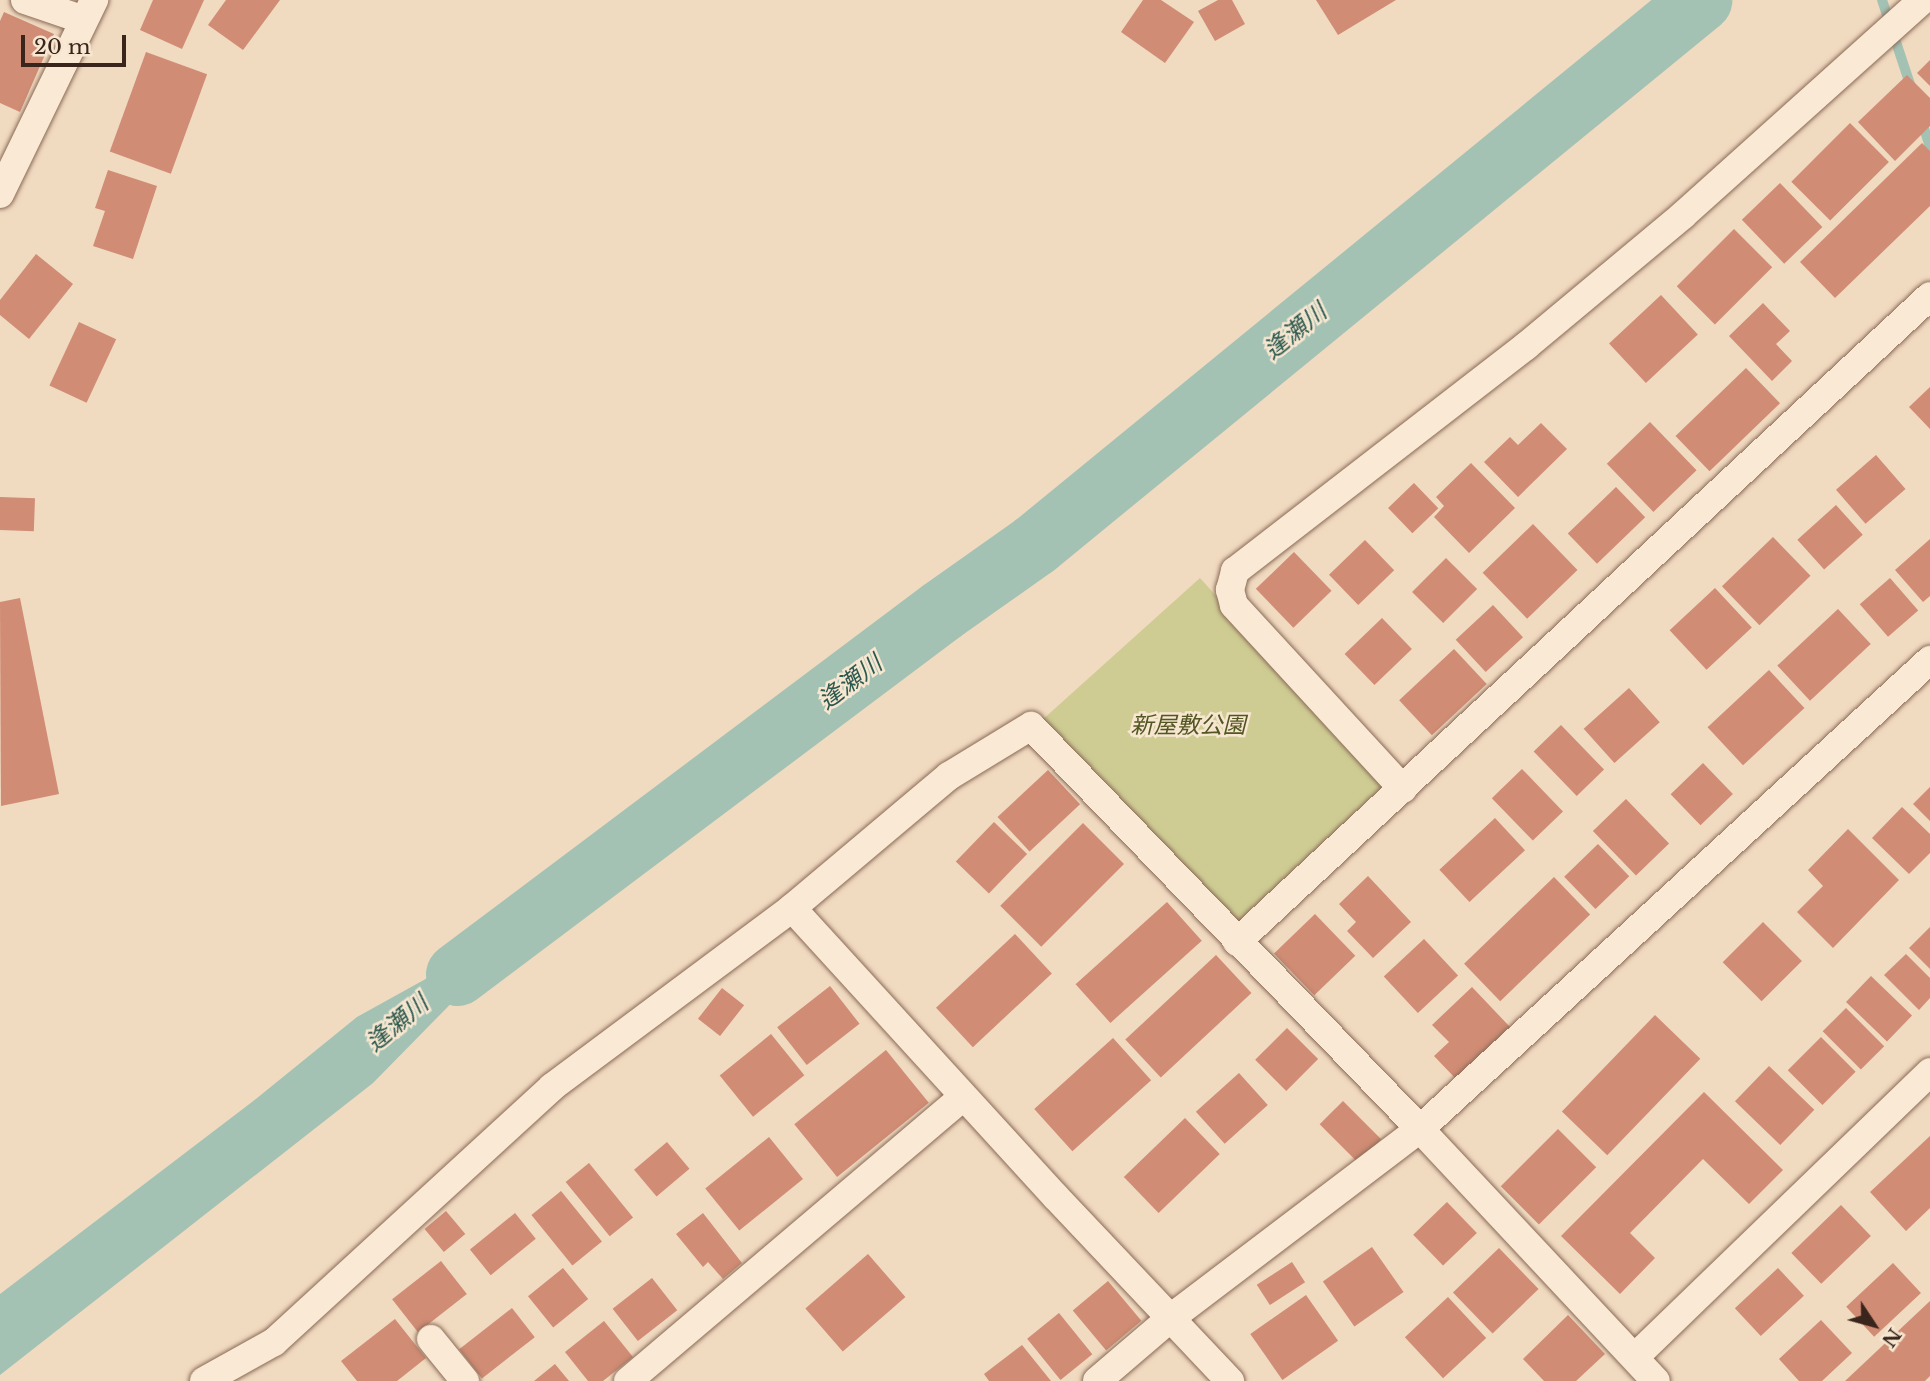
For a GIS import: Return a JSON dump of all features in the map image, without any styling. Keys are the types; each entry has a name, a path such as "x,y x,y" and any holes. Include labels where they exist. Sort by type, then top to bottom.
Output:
{"street":[{"path":"0,194 89,10 25,0"},
{"path":"1403,789 1234,605 1230,590 1235,571 1526,346 1683,215 1923,0"},
{"path":"1237,942 1930,296"},
{"path":"1097,1381 1172,1317 1420,1129 1930,660"},
{"path":"204,1381 274,1342 552,1087 792,908 949,776 1031,726 1420,1129 1656,1381"},
{"path":"792,908 963,1097 1230,1381"},
{"path":"1635,1357 1930,1072"},
{"path":"628,1381 963,1097"},
{"path":"431,1339 466,1381"}],"green space":[{"name":"新屋敷公園","path":"1200,578 1389,788 1227,934 1038,724"}],"water":[{"path":"534,919 373,1083 0,1375 0,1294 252,1102 357,1017"}],"building":[{"path":"153,0 204,0 182,49 140,30"},
{"path":"226,0 280,0 243,50 208,25"},
{"path":"1143,0 1161,0 1194,22 1165,63 1121,32"},
{"path":"1218,0 1232,0 1245,24 1215,41 1198,11"},
{"path":"1316,0 1396,0 1338,35"},
{"path":"4,12 54,34 20,112 0,103 0,21"},
{"path":"146,52 207,74 171,174 110,152"},
{"path":"1930,60 1930,86 1917,73"},
{"path":"1907,75 1930,98 1930,126 1895,161 1858,122"},
{"path":"1850,123 1889,162 1830,221 1791,182"},
{"path":"1922,143 1930,151 1930,206 1835,298 1800,262"},
{"path":"108,170 157,186 133,259 93,246 105,211 95,208"},
{"path":"1780,183 1822,227 1784,264 1742,220"},
{"path":"1734,229 1772,267 1715,324 1677,286"},
{"path":"36,254 73,284 29,339 0,315 0,300"},
{"path":"1661,295 1698,334 1646,383 1609,343"},
{"path":"1763,303 1790,331 1776,344 1792,361 1772,381 1729,336"},
{"path":"79,322 116,339 87,403 49,385"},
{"path":"1746,368 1780,403 1710,471 1676,436"},
{"path":"1930,387 1930,429 1909,407"},
{"path":"1650,422 1697,470 1653,512 1607,464"},
{"path":"1541,423 1567,449 1518,497 1484,462 1510,437 1518,445"},
{"path":"1876,455 1906,489 1866,524 1836,490"},
{"path":"1471,463 1515,508 1469,553 1434,517 1444,506 1436,497"},
{"path":"1414,483 1438,508 1412,533 1388,508"},
{"path":"1616,487 1645,517 1597,564 1568,534"},
{"path":"0,497 35,498 34,531 0,530"},
{"path":"1836,505 1863,535 1824,570 1797,540"},
{"path":"1533,524 1577,570 1527,619 1483,573"},
{"path":"1773,537 1811,576 1759,625 1722,586"},
{"path":"1930,539 1930,596 1923,602 1895,570"},
{"path":"1365,540 1394,570 1358,605 1329,575"},
{"path":"1294,552 1332,591 1293,628 1256,589"},
{"path":"1446,558 1477,589 1443,623 1412,592"},
{"path":"1890,578 1918,610 1888,637 1860,604"},
{"path":"1715,588 1752,627 1706,670 1670,630"},
{"path":"20,598 59,794 1,806 0,602"},
{"path":"1493,605 1523,637 1486,672 1456,640"},
{"path":"1838,609 1871,644 1810,701 1777,666"},
{"path":"1382,618 1412,649 1374,685 1345,654"},
{"path":"1454,649 1487,684 1432,735 1399,700"},
{"path":"1769,670 1804,708 1743,765 1708,727"},
{"path":"1629,688 1660,722 1614,763 1584,729"},
{"path":"1561,725 1604,770 1577,796 1534,751"},
{"path":"1703,763 1733,794 1701,825 1671,794"},
{"path":"1522,769 1563,811 1533,841 1492,798"},
{"path":"1048,770 1080,804 1030,851 998,817"},
{"path":"1930,787 1930,821 1913,804"},
{"path":"1626,799 1669,844 1636,876 1593,831"},
{"path":"1902,807 1930,834 1930,853 1909,874 1872,838"},
{"path":"1495,818 1525,850 1469,902 1439,870"},
{"path":"994,822 1027,854 989,894 956,862"},
{"path":"1083,823 1124,864 1041,947 1000,906"},
{"path":"1848,829 1899,880 1833,948 1797,912 1823,886 1808,870"},
{"path":"1598,844 1629,876 1595,909 1564,877"},
{"path":"1368,876 1411,922 1373,958 1347,931 1356,922 1339,904"},
{"path":"1554,877 1590,914 1500,1001 1464,964"},
{"path":"1167,902 1202,941 1110,1023 1076,984"},
{"path":"1315,914 1355,956 1314,995 1274,954"},
{"path":"1763,922 1802,961 1762,1001 1723,962"},
{"path":"1930,927 1930,969 1909,948"},
{"path":"1015,934 1052,973 973,1047 936,1008"},
{"path":"1424,939 1458,976 1418,1013 1384,977"},
{"path":"1906,954 1930,978 1930,998 1919,1010 1884,975"},
{"path":"1216,955 1251,993 1161,1078 1125,1040"},
{"path":"1871,976 1912,1016 1887,1041 1846,1002"},
{"path":"830,986 860,1024 807,1065 777,1027"},
{"path":"1472,987 1510,1027 1455,1078 1434,1056 1449,1042 1432,1025"},
{"path":"722,988 744,1005 720,1036 698,1019"},
{"path":"1846,1008 1884,1046 1861,1070 1823,1031"},
{"path":"1655,1015 1700,1059 1607,1155 1562,1111"},
{"path":"1287,1028 1318,1059 1286,1091 1255,1060"},
{"path":"771,1034 804,1075 753,1117 720,1076"},
{"path":"1821,1037 1856,1072 1822,1105 1788,1070"},
{"path":"1113,1038 1151,1080 1072,1151 1034,1109"},
{"path":"886,1050 929,1103 837,1177 794,1124"},
{"path":"1769,1066 1814,1110 1780,1145 1735,1101"},
{"path":"1239,1073 1268,1105 1225,1144 1196,1112"},
{"path":"1704,1092 1783,1170 1749,1204 1703,1159 1630,1233 1655,1258 1620,1294 1561,1236"},
{"path":"1343,1101 1381,1139 1358,1163 1320,1124"},
{"path":"1185,1118 1220,1154 1159,1213 1124,1177"},
{"path":"1558,1129 1596,1167 1539,1224 1501,1186"},
{"path":"1930,1136 1930,1208 1906,1231 1870,1192"},
{"path":"769,1137 803,1179 739,1231 705,1189"},
{"path":"667,1142 689,1169 657,1196 634,1170"},
{"path":"589,1163 633,1217 610,1236 566,1182"},
{"path":"561,1191 602,1242 572,1265 531,1215"},
{"path":"1447,1202 1477,1233 1443,1266 1413,1235"},
{"path":"1841,1205 1871,1236 1821,1284 1791,1253"},
{"path":"446,1211 465,1234 444,1252 425,1229"},
{"path":"515,1213 536,1239 491,1275 470,1250"},
{"path":"703,1213 742,1263 723,1279 708,1262 703,1267 676,1234"},
{"path":"1372,1247 1404,1292 1354,1326 1323,1281"},
{"path":"1499,1248 1539,1289 1493,1333 1453,1292"},
{"path":"868,1254 905,1297 843,1351 805,1308"},
{"path":"441,1261 467,1294 418,1332 392,1299"},
{"path":"1292,1262 1305,1282 1270,1305 1257,1285"},
{"path":"1893,1263 1921,1293 1874,1337 1846,1307"},
{"path":"563,1268 588,1299 553,1327 528,1296"},
{"path":"1778,1268 1804,1296 1761,1336 1735,1308"},
{"path":"652,1278 677,1310 638,1341 613,1309"},
{"path":"1108,1281 1141,1321 1106,1350 1073,1311"},
{"path":"1306,1295 1338,1341 1282,1380 1250,1334"},
{"path":"1448,1297 1486,1338 1443,1378 1405,1337"},
{"path":"1930,1301 1930,1376 1925,1381 1845,1381"},
{"path":"512,1308 535,1337 482,1378 459,1349"},
{"path":"1059,1313 1092,1354 1060,1380 1027,1339"},
{"path":"1568,1315 1605,1354 1576,1381 1544,1381 1523,1359"},
{"path":"395,1319 426,1358 397,1381 357,1381 341,1361"},
{"path":"1821,1320 1852,1353 1822,1381 1799,1381 1779,1359"},
{"path":"604,1321 633,1357 603,1381 588,1381 565,1352"},
{"path":"1022,1345 1051,1381 989,1381 984,1374"},
{"path":"555,1364 569,1381 534,1381"}],"waterway":[{"name":"逢瀬川","path":"457,974 942,610 1034,545 1700,0"},
{"path":"1882,0 1911,87"},
{"path":"1921,119 1930,147"}]}
